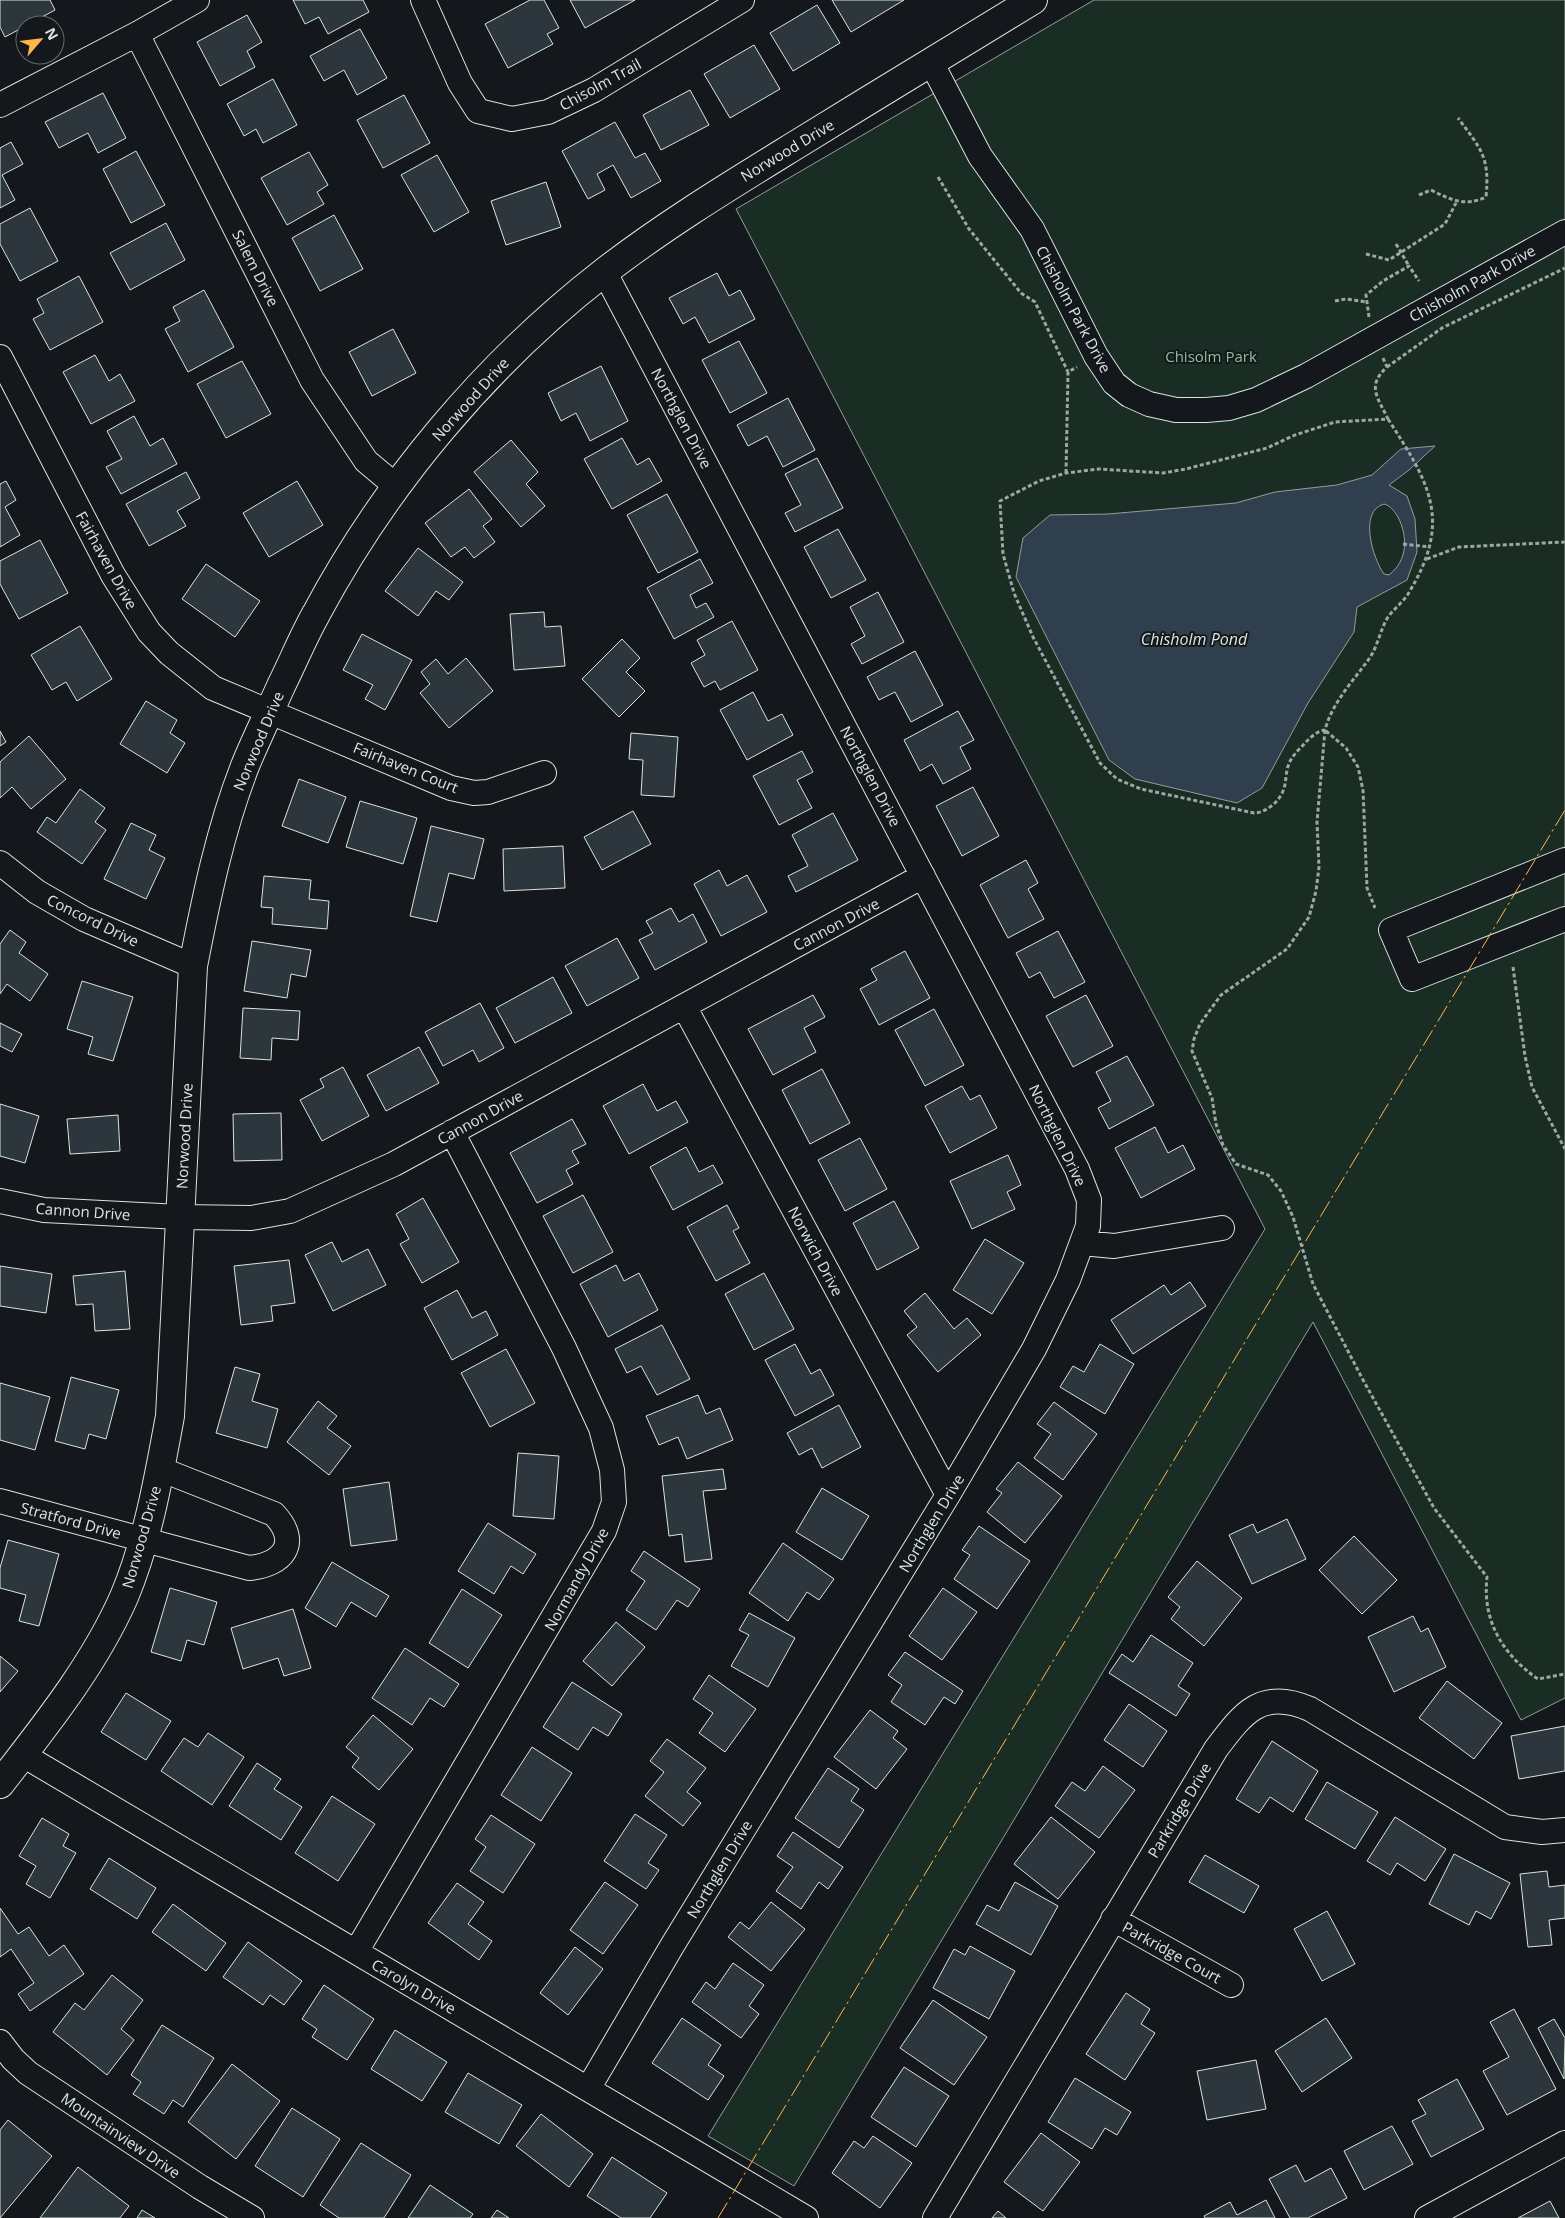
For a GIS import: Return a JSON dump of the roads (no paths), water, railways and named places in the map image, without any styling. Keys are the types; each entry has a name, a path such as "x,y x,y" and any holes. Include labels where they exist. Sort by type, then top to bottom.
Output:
{"main road":[{"name":"Norwood Drive","path":"0,1784 23,1755 97,1649 124,1596 143,1539 160,1470 170,1416 193,966 206,900 227,819 245,766 315,615 349,557 397,487 451,417 488,376 543,322 604,271 728,186 1032,0"}],"street":[{"path":"0,105 137,34 197,0"},
{"name":"Chisolm Trail","path":"423,0 460,83 478,111 512,119 548,112 594,90 742,0"},
{"name":"Salem Drive","path":"137,34 312,380 366,460 397,487"},
{"name":"Chisholm Park Drive","path":"931,62 980,156 1032,229 1096,356 1114,383 1129,394 1149,404 1176,410 1229,408 1256,400 1306,376 1565,232"},
{"name":"Northglen Drive","path":"588,2089 672,1946 948,1495 1034,1349 1068,1280 1082,1243 1088,1226 1089,1200 1077,1169 604,271"},
{"name":"Fairhaven Drive","path":"0,357 113,575 149,632 169,653 213,688 270,710"},
{"name":"Fairhaven Court","path":"270,710 451,788 474,793 488,792 544,773"},
{"path":"1565,860 1391,930 1412,979 1565,919"},
{"name":"Concord Drive","path":"0,863 37,892 84,919 193,966"},
{"name":"Cannon Drive","path":"0,1201 44,1210 180,1217 251,1218 290,1211 394,1164 923,876"},
{"name":"Norwich Drive","path":"684,1006 948,1495"},
{"name":"Normandy Drive","path":"356,1952 604,1531 614,1502 612,1470 601,1428 564,1348 452,1132"},
{"path":"1082,1243 1114,1246 1222,1228"},
{"name":"Stratford Drive","path":"0,1501 248,1568 262,1567 277,1559 287,1548 288,1541 284,1525 274,1514 160,1470"},
{"name":"Parkridge Drive","path":"934,2218 1216,1749 1236,1723 1250,1709 1278,1701 1290,1700 1310,1709 1505,1826 1542,1832 1565,1830"},
{"name":"Carolyn Drive","path":"23,1755 806,2218"},
{"name":"Parkridge Court","path":"1113,1919 1230,1985"},
{"name":"Mountainview Drive","path":"0,2042 12,2059 28,2073 200,2187 252,2218"},
{"path":"1428,2218 1565,2144"}],"water":[{"name":"Chisholm Pond","path":"1435,446 1389,485 1407,496 1415,519 1417,552 1407,580 1357,607 1354,632 1308,703 1262,788 1237,803 1135,779 1109,760 1016,577 1023,538 1050,515 1108,514 1236,503 1275,492 1337,485 1372,475 1401,449","holes":["1384,504 1398,517 1405,540 1400,562 1389,575 1384,574 1380,567 1370,536 1371,516 1376,508"]}],"park label":[{"name":"Chisolm Park","path":"1211,356"}]}
